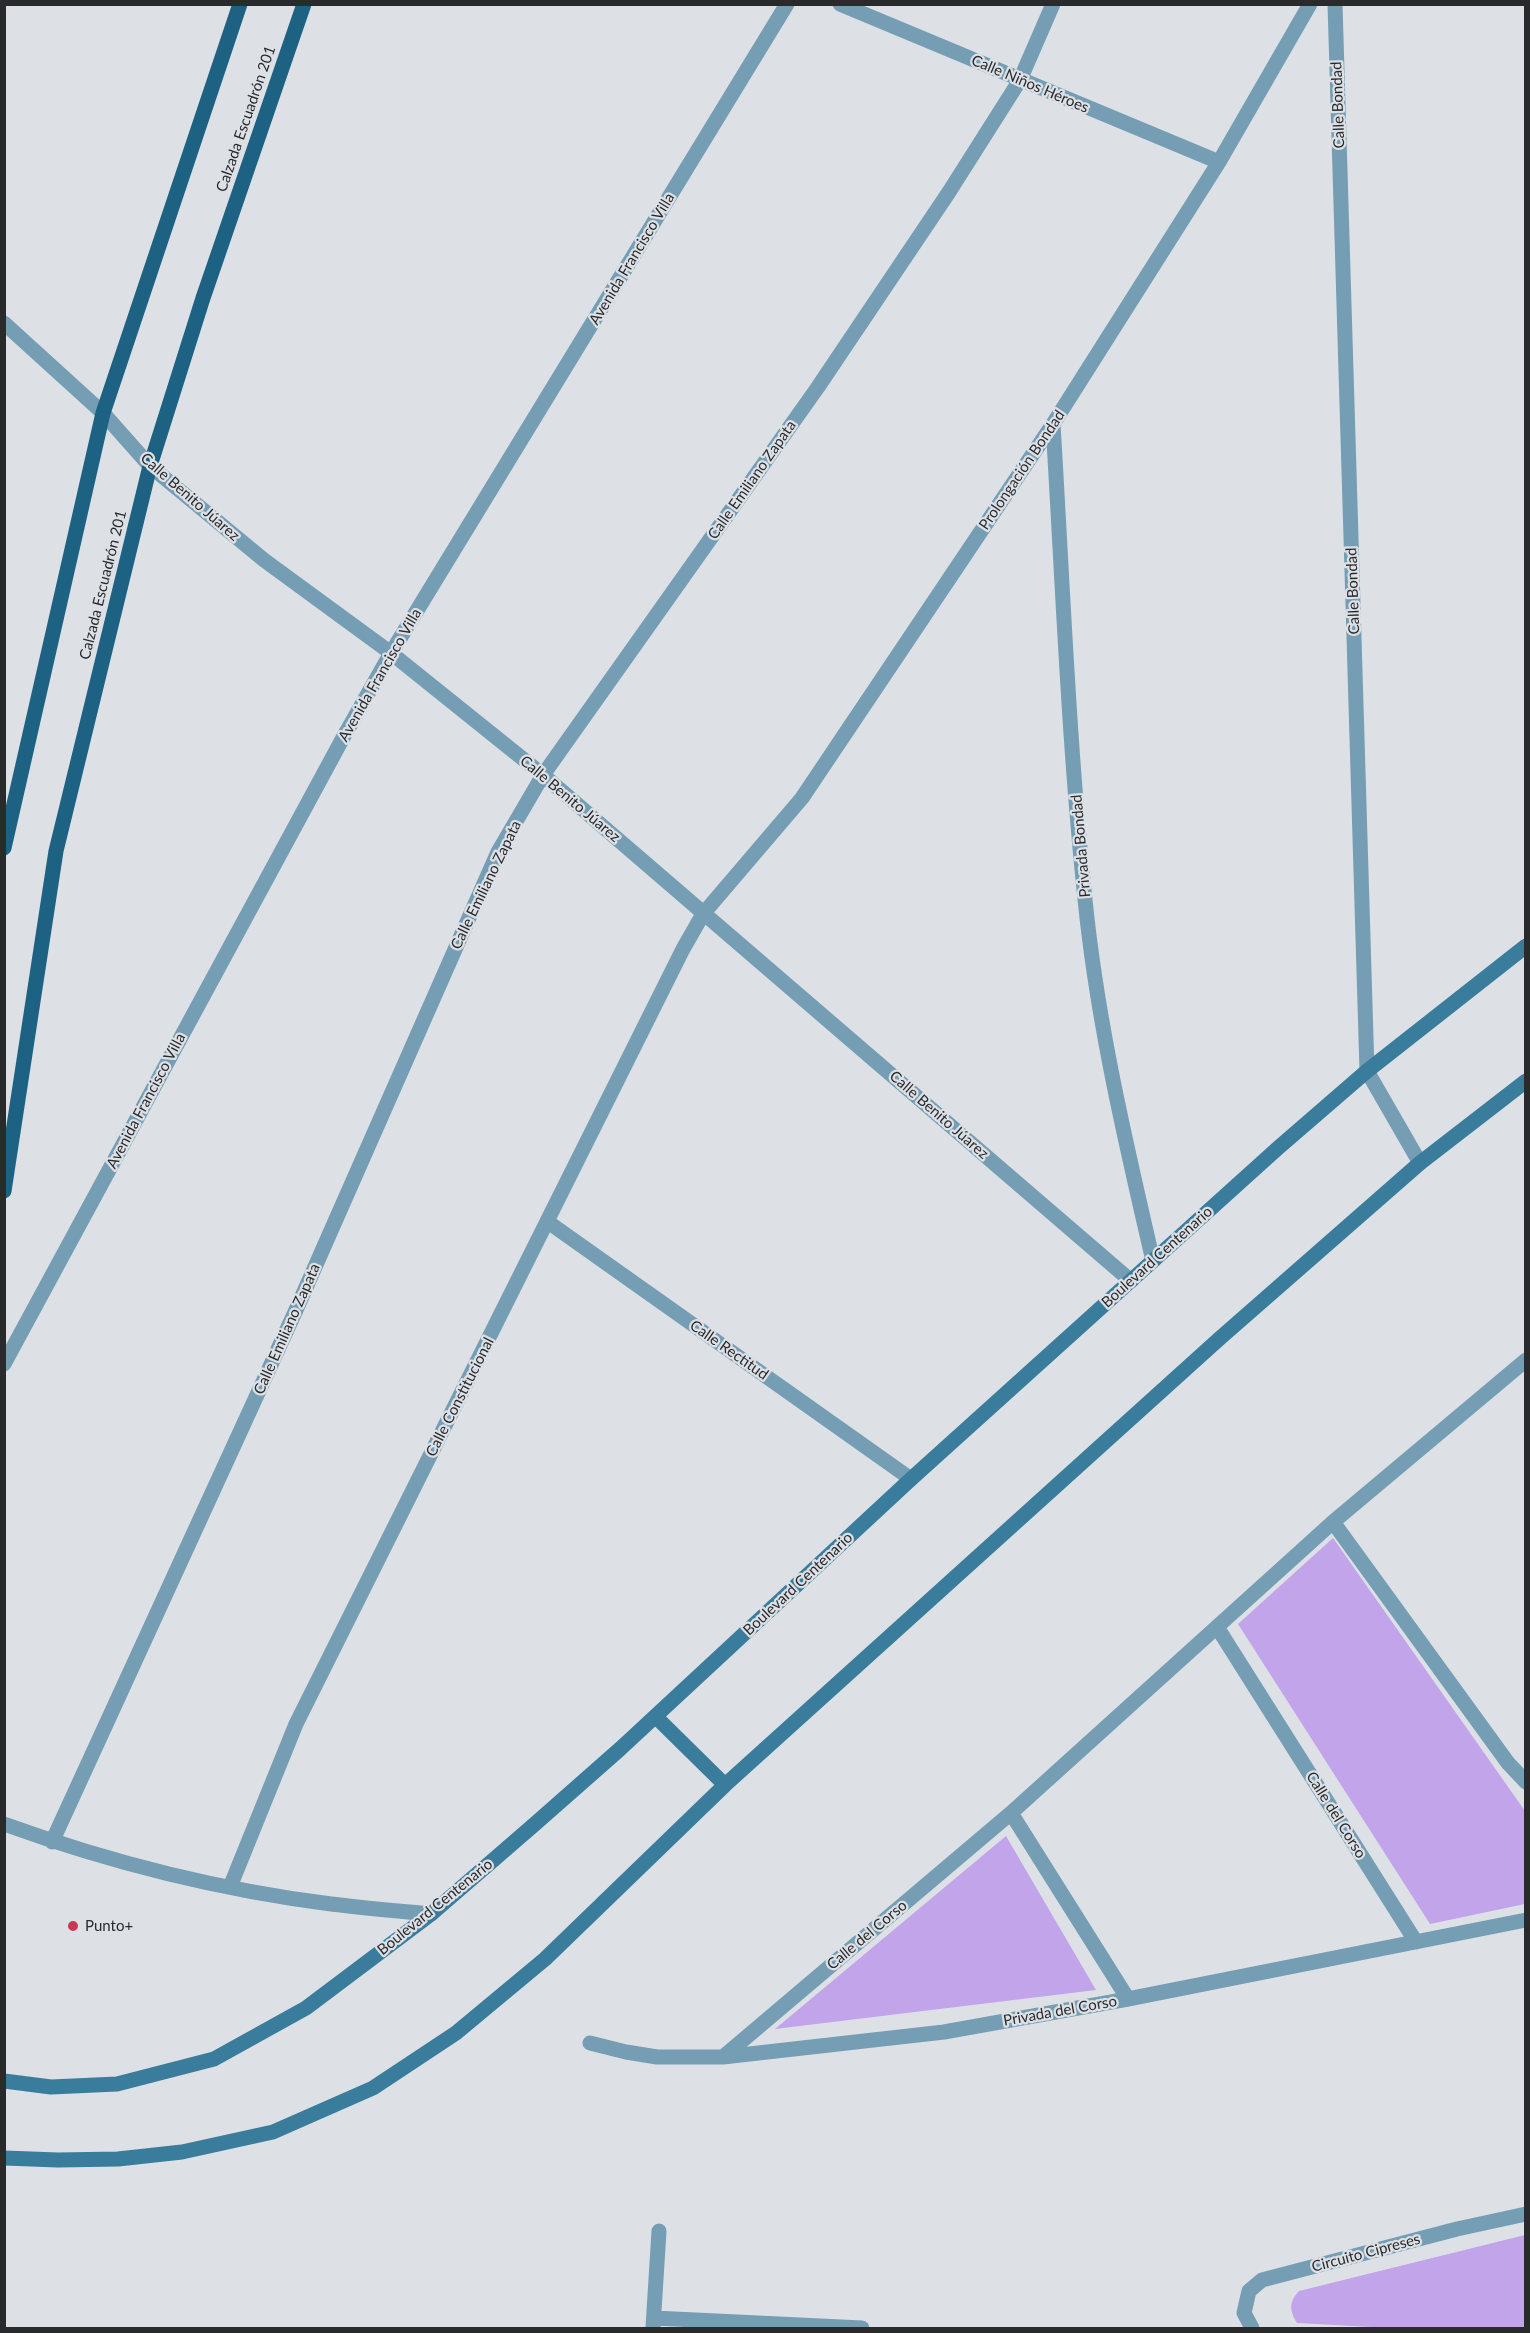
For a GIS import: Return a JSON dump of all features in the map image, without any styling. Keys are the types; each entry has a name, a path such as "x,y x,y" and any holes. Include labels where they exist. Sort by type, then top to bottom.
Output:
{"main road":[{"path":"4,848 103,413 240,4"},
{"name":"Calzada Escuadrón 201","path":"4,1191 57,851 150,466 203,298 304,4"},
{"name":"Boulevard Centenario","path":"4,2081 51,2087 117,2084 214,2059 306,2008 430,1914 656,1717 911,1479 1367,1071 1526,945"},
{"path":"4,2158 118,2159 182,2152 273,2132 373,2088 456,2033 545,1959 725,1785 1219,1340 1420,1163 1526,1081"},
{"path":"656,1717 725,1785"}],"street":[{"name":"Avenida Francisco Villa","path":"4,1364 391,653 787,4"},
{"name":"Calle Niños Héroes","path":"840,4 1219,162"},
{"name":"Calle Emiliano Zapata","path":"52,1842 296,1310 498,852 543,775 818,387 949,192 1020,80 1053,4"},
{"name":"Prolongación Bondad","path":"703,914 802,798 1053,424 1219,162 1311,4"},
{"name":"Calle Bondad","path":"1335,4 1367,1071 1420,1163"},
{"name":"Calle Benito Júarez","path":"4,323 103,413 150,466 264,560 391,653 543,775 1131,1281"},
{"name":"Privada Bondad","path":"1053,424 1071,717 1087,919 1112,1082 1153,1261"},
{"name":"Calle Constitucional","path":"230,1887 296,1724 683,949 703,914"},
{"name":"Calle Rectitud","path":"548,1222 911,1479"},
{"name":"Calle del Corso","path":"723,2057 1011,1812 1333,1522 1526,1360"},
{"path":"1333,1522 1508,1763 1526,1782"},
{"name":"Calle del Corso","path":"1217,1627 1416,1942"},
{"path":"1011,1812 1128,1999"},
{"path":"4,1824 52,1842 141,1867 230,1887 330,1904 430,1914"},
{"name":"Privada del Corso","path":"590,2043 657,2057 723,2057 944,2032 1128,1999 1526,1920"},
{"name":"Circuito Cipreses","path":"1252,2328 1244,2313 1248,2291 1262,2280 1457,2229 1526,2214"},
{"path":"659,2231 653,2323 862,2328"}],"shaded area":[{"path":"1333,1538 1525,1811 1525,1904 1430,1924 1238,1624"},
{"path":"1006,1836 1096,1990 775,2029"},
{"path":"1525,2235 1525,2328 1391,2328 1297,2323 1293,2314 1291,2306 1299,2291"}],"place":[{"name":"Punto+","path":"73,1926"}]}
